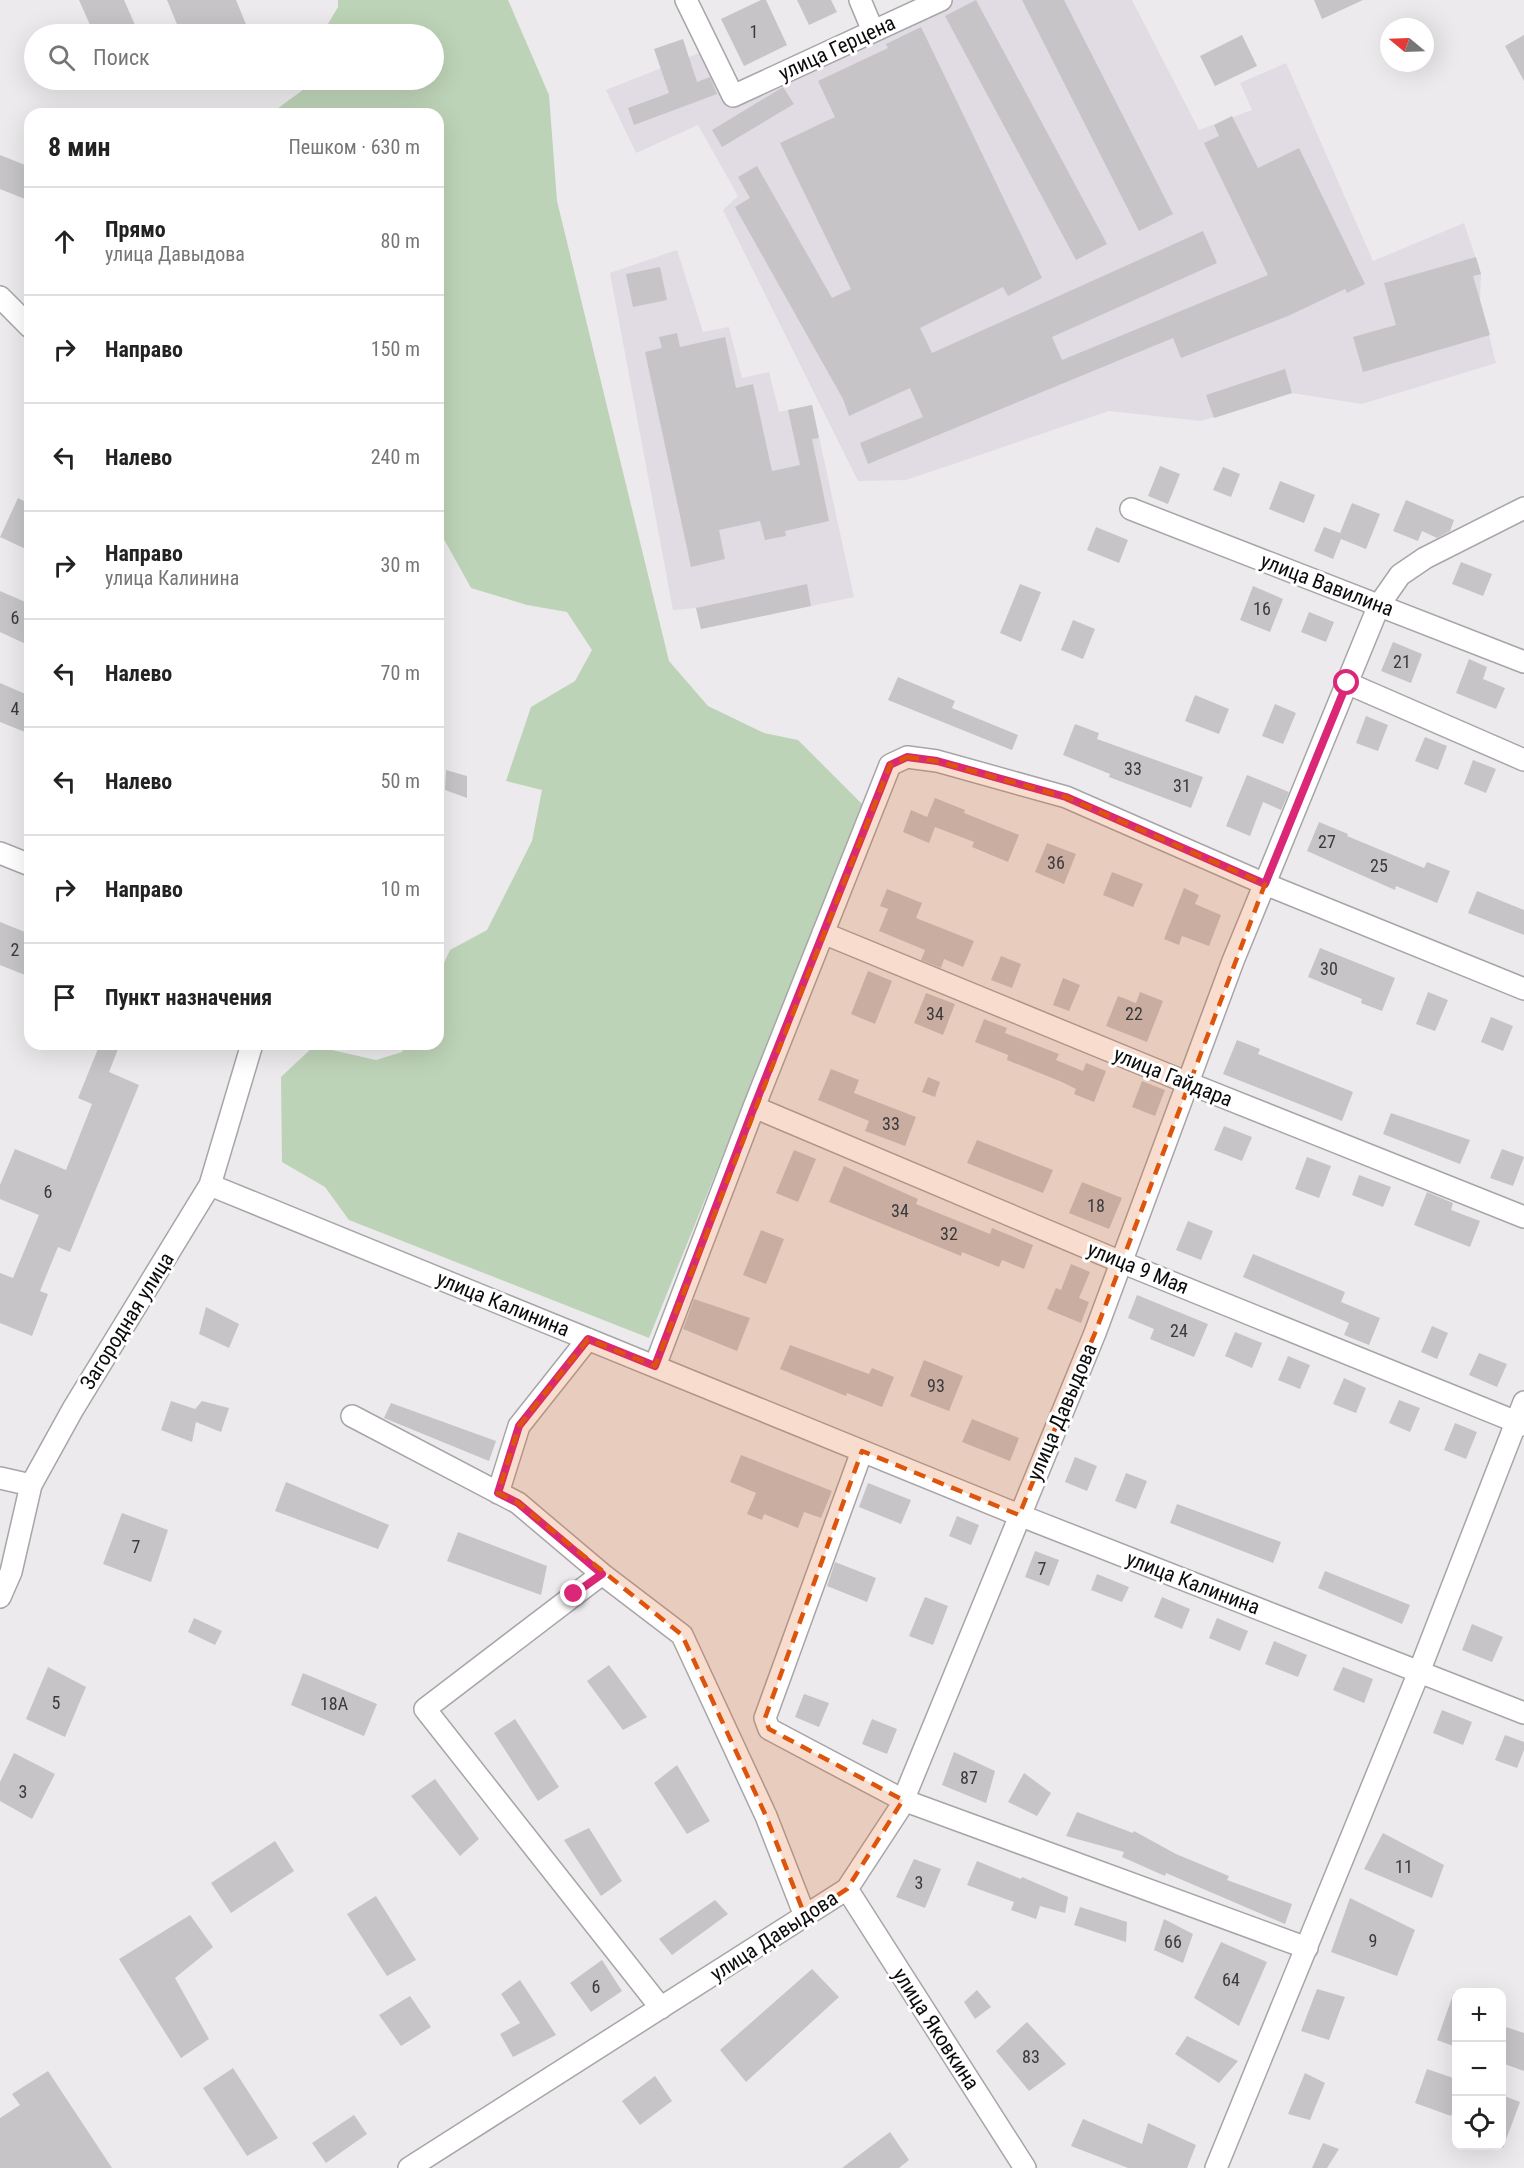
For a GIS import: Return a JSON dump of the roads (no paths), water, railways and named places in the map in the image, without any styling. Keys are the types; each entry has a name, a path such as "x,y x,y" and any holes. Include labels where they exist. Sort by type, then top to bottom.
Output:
{"street":[{"name":"улица Герцена","path":"686,0 733,96 941,0"},
{"path":"860,0 873,31"},
{"path":"0,297 24,321"},
{"name":"улица Давыдова","path":"409,2168 847,1889 903,1800 1095,1333 1265,884 1379,605 1400,575 1425,558 1524,508"},
{"name":"улица Вавилина","path":"1131,509 1524,662"},
{"path":"1347,683 1524,760"},
{"path":"655,1366 754,1107 890,765 907,757 937,761 1066,797 1265,884 1524,989"},
{"path":"0,853 24,863"},
{"name":"улица Гайдара","path":"823,933 1188,1083 1524,1217"},
{"name":"Загородная улица","path":"0,1597 10,1572 31,1485 73,1409 210,1185 250,1050"},
{"name":"улица 9 Мая","path":"754,1107 1121,1262 1520,1423"},
{"name":"улица Калинина","path":"210,1185 1019,1515 1524,1713"},
{"path":"498,1493 519,1426 588,1339"},
{"path":"1216,2168 1520,1423 1524,1402"},
{"path":"352,1416 518,1503 602,1574 682,1635 766,1816 805,1916"},
{"path":"862,1451 765,1718 769,1729 903,1800 1307,1948"},
{"path":"0,1478 31,1485"},
{"path":"602,1574 425,1709 661,2008"},
{"name":"улица Яковкина","path":"847,1889 1025,2168"}]}
